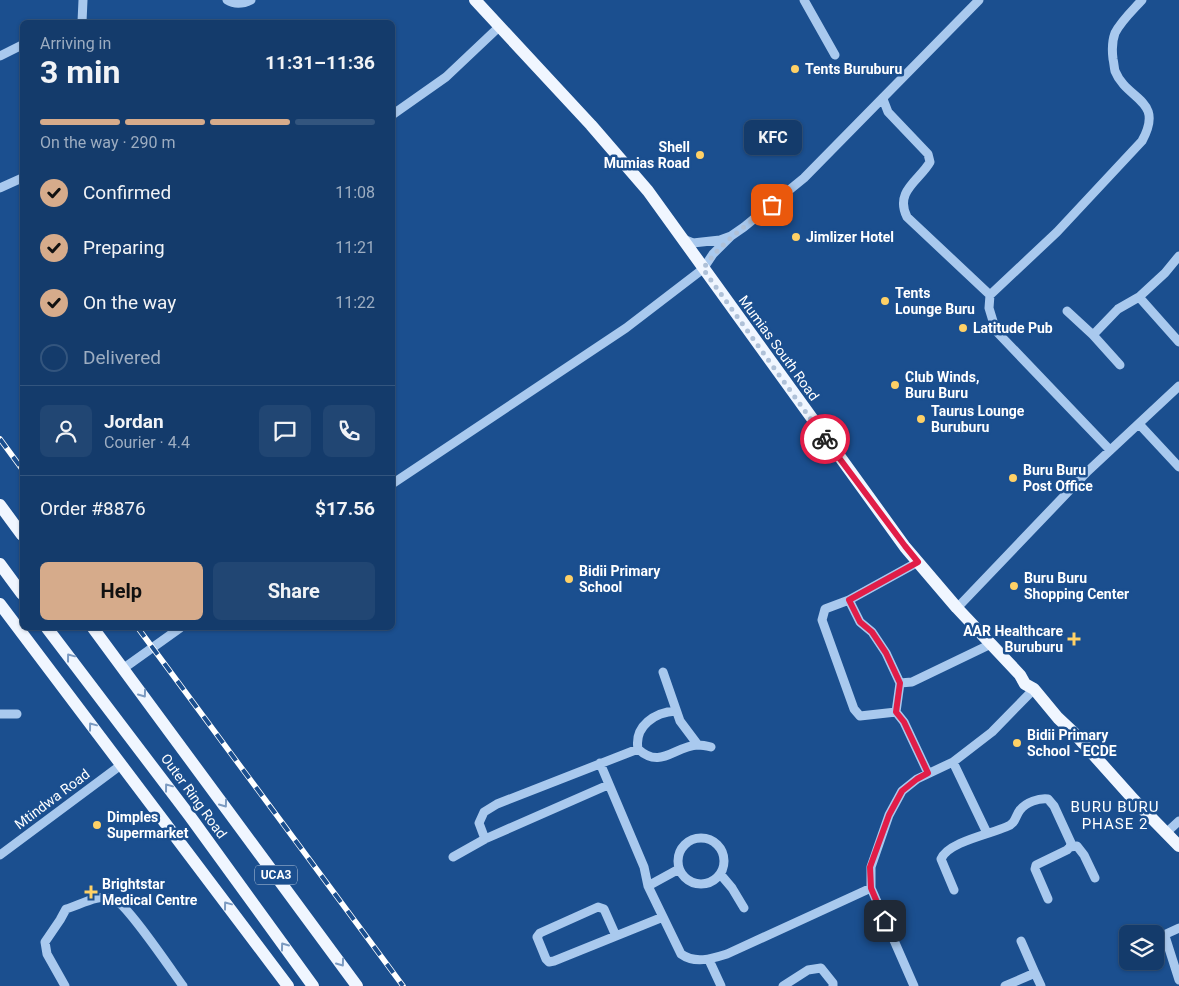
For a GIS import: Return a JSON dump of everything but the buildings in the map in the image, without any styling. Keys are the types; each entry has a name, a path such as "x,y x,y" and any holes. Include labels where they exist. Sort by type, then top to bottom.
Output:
{"main road":[{"name":"Mumias South Road","path":"475,0 648,191 845,466 918,562 957,608 1020,675 1025,684 1034,688 1058,718 1179,846"},
{"path":"0,505 20,532"},
{"path":"0,564 20,591"},
{"path":"0,604 288,986"},
{"name":"Outer Ring Road","path":"49,630 166,784 313,986"},
{"name":"Outer Ring Road","path":"95,630 357,986"}],"street":[{"path":"80,20 82,0"},
{"path":"227,0 233,4 251,0"},
{"path":"804,0 834,55"},
{"path":"395,482 626,328 703,269 713,254 731,236 804,178 979,0"},
{"path":"1110,450 996,331 989,308 990,295 1057,232 1142,141 1148,131 1150,118 1145,104 1124,84 1115,71 1112,50 1115,33 1142,0"},
{"path":"395,112 446,77 500,26"},
{"path":"0,56 20,47"},
{"path":"883,99 888,112 928,154 930,162 926,169 910,185 904,198 903,206 907,217 990,295"},
{"path":"873,109 888,112"},
{"path":"0,188 20,179"},
{"path":"682,238 693,243 720,240 731,236"},
{"path":"1093,336 1118,309 1139,297 1165,273 1179,256"},
{"path":"1139,297 1179,342"},
{"path":"1067,311 1120,365"},
{"path":"957,608 1110,450 1179,386"},
{"path":"1139,424 1179,467"},
{"path":"896,712 860,716 854,709 822,620 825,609 849,600 918,562"},
{"path":"849,600 860,622 872,632 886,653 900,683 896,712 904,722 928,773"},
{"path":"124,668 177,630"},
{"path":"900,683 912,682 991,644"},
{"path":"663,672 680,720 698,745"},
{"path":"914,986 871,888 870,867 889,815 902,791 917,779 952,762 992,732 1034,688"},
{"path":"676,711 659,714 648,720 637,738 638,749 647,756 658,759 698,745 711,746"},
{"path":"0,714 17,714"},
{"path":"485,838 479,823 484,812 497,804 638,749"},
{"path":"952,762 987,833"},
{"path":"600,763 608,786 644,867 648,886 680,954 689,960 709,960 727,954 871,888"},
{"name":"Mtindwa Road","path":"0,855 121,764"},
{"path":"453,857 485,838 608,786"},
{"path":"954,890 941,859 943,854 949,849 1011,825 1025,805 1041,798 1048,799 1054,806 1069,838 1070,847"},
{"path":"1166,833 1179,821"},
{"path":"699,838 708,838 715,842 721,848 724,856 721,875 708,884 691,882 679,869 678,861 684,845 691,840 699,838"},
{"path":"1048,899 1035,870 1036,865 1070,847 1077,846 1081,850 1095,878"},
{"path":"648,886 679,869"},
{"path":"721,875 732,888 744,908"},
{"path":"64,986 47,954 45,942 66,909 102,897 114,899 127,910 183,986"},
{"path":"616,936 604,909 598,907 540,933 537,937 546,959 550,962 616,936 663,917"},
{"path":"1179,928 1166,934 1165,939 1179,980"},
{"path":"1021,941 1041,986"},
{"path":"709,960 720,986"},
{"path":"783,986 808,970 822,968 833,983 833,986"},
{"path":"1006,986 1035,973"}],"railway":[{"path":"0,439 20,466"},
{"path":"139,630 403,986"}],"way so far":[{"path":"772,205 731,236 713,254 703,269 825,439"}],"place":[{"name":"Tents Buruburu","path":"795,69"},
{"name":"Shell Mumias Road","path":"700,155"},
{"name":"KFC","path":"772,205"},
{"name":"Jimlizer Hotel","path":"796,237"},
{"name":"Tents Lounge Buru","path":"885,301"},
{"name":"Latitude Pub","path":"963,328"},
{"name":"Club Winds, Buru Buru","path":"895,385"},
{"name":"Taurus Lounge Buruburu","path":"921,419"},
{"name":"Buru Buru Post Office","path":"1013,478"},
{"name":"Bidii Primary School","path":"569,579"},
{"name":"Buru Buru Shopping Center","path":"1014,586"},
{"name":"AAR Healthcare Buruburu","path":"1074,639"},
{"name":"Bidii Primary School - ECDE","path":"1017,743"},
{"name":"Dimples Supermarket","path":"97,825"},
{"name":"Brightstar Medical Centre","path":"91,892"}],"district":[{"name":"BURU BURU PHASE 2","path":"1115,816"}],"route":[{"path":"825,439 918,562 849,600 860,622 872,632 886,653 900,683 896,712 904,722 928,773 902,791 889,815 870,867 871,888 885,921"}]}
